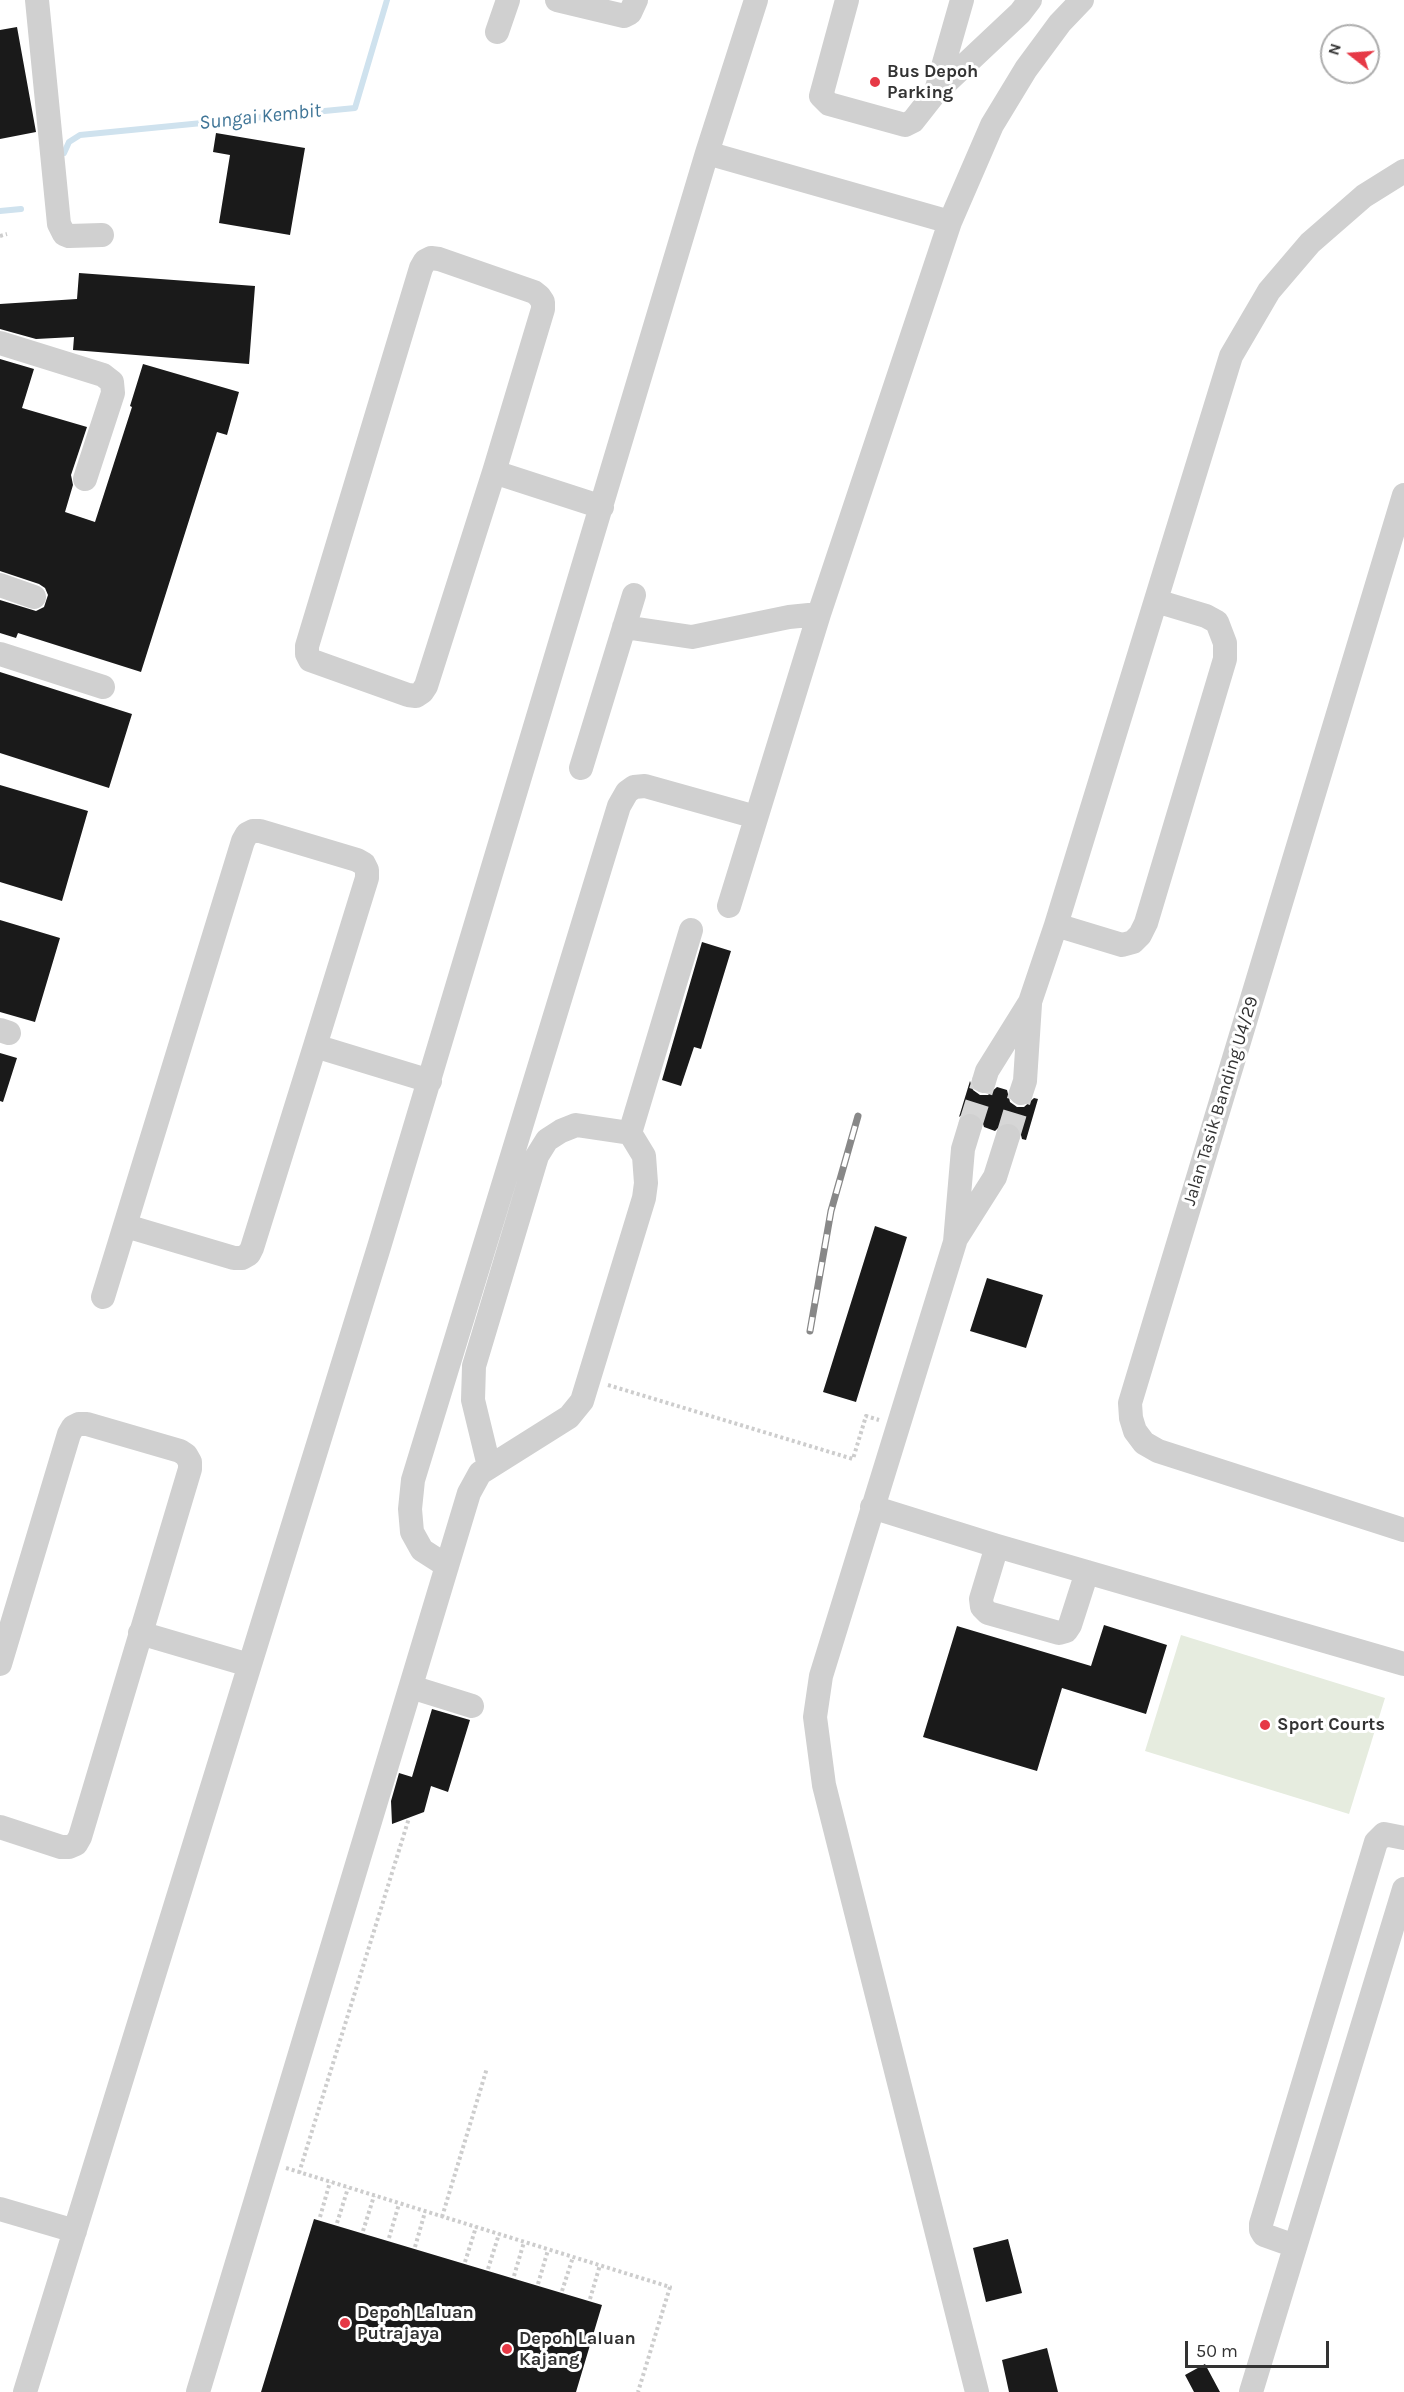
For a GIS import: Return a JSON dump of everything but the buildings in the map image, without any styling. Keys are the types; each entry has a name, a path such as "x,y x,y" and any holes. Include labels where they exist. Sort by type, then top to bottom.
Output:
{"street":[{"path":"37,0 59,224 64,234 69,236 102,235"},
{"path":"497,32 508,0"},
{"path":"557,0 624,16 630,13 636,0"},
{"path":"25,2392 430,1081 707,153 756,0"},
{"path":"848,0 821,96 824,101 905,125 913,121 935,93 1020,13 1030,0"},
{"path":"935,93 962,0"},
{"path":"729,906 819,614 950,222 992,125 1014,88 1060,24 1082,0"},
{"path":"707,153 950,222"},
{"path":"984,1082 987,1071 1030,1002 1056,925 1231,356 1269,291 1310,243 1364,196 1404,171"},
{"path":"431,258 534,292 543,302 543,309 494,472 423,692 416,696 408,695 310,660 307,646 421,268 425,261 431,258"},
{"path":"0,343 103,375 112,382 113,393 85,479"},
{"path":"494,472 602,507"},
{"name":"Jalan Tasik Banding U4/29","path":"1404,495 1130,1402 1135,1431 1144,1443 1158,1451 1404,1530"},
{"path":"0,585 34,597"},
{"path":"580,768 634,595"},
{"path":"1056,925 1122,945 1132,942 1140,935 1146,923 1225,659 1223,633 1217,622 1206,616 1156,601"},
{"path":"624,627 692,637 789,617 819,614"},
{"path":"0,654 103,687"},
{"path":"447,1566 422,1550 412,1532 410,1509 413,1480 619,806 627,792 634,787 645,786 756,818"},
{"path":"103,1297 247,834 253,831 357,860 364,864 367,878 249,1254 242,1258 234,1258 126,1226"},
{"path":"198,2392 474,1480 489,1466 569,1417 582,1401 644,1198 646,1183 644,1156 630,1133 691,930"},
{"path":"1022,1093 1025,1081 1030,1002"},
{"path":"315,1046 430,1081"},
{"path":"489,1466 473,1400 474,1366 537,1156 548,1140 576,1125 630,1133"},
{"path":"970,1126 963,1149 954,1242 821,1676 815,1717 818,1754 824,1785 977,2392"},
{"path":"954,1242 995,1177 1008,1136"},
{"path":"0,1664 73,1427 87,1424 180,1451 186,1455 190,1462 187,1480 80,1837 76,1844 62,1847 0,1827"},
{"path":"872,1507 997,1546 1404,1664"},
{"path":"997,1546 981,1599 982,1607 988,1613 998,1616 1059,1633 1066,1631 1087,1572"},
{"path":"140,1633 249,1665"},
{"path":"411,1687 472,1706"},
{"path":"1295,2246 1269,2238 1261,2230 1262,2224 1376,1842 1384,1834 1404,1838"},
{"path":"1251,2392 1404,1889"},
{"path":"0,2209 75,2231"}],"path":[{"path":"0,236 7,234"},
{"path":"603,1384 853,1459 866,1416"},
{"path":"299,2173 409,1818"},
{"path":"442,2217 487,2068"},
{"path":"281,2167 670,2287 638,2392"},
{"path":"320,2217 330,2182"},
{"path":"337,2223 348,2188"},
{"path":"363,2231 374,2196"},
{"path":"388,2238 399,2204"},
{"path":"414,2247 425,2212"},
{"path":"465,2262 476,2227"},
{"path":"488,2269 499,2234"},
{"path":"514,2276 524,2242"},
{"path":"538,2284 548,2250"},
{"path":"562,2291 573,2257"},
{"path":"590,2300 600,2265"}],"shaded area":[{"name":"Sport Courts","path":"1181,1635 1385,1698 1349,1814 1145,1751"}],"waterway":[{"name":"Sungai Kembit","path":"64,153 69,142 80,135 355,108 387,0"},
{"name":"Sungai Kembit","path":"0,211 21,209"}],"tunnel":[{"path":"970,1126 984,1081"},
{"path":"1008,1136 1021,1093"}],"railway":[{"path":"810,1331 831,1211 858,1116"}],"place":[{"name":"Bus Depoh Parking","path":"875,82"},
{"name":"Sport Courts","path":"1265,1725"},
{"name":"Depoh Laluan Putrajaya","path":"345,2323"},
{"name":"Depoh Laluan Kajang","path":"507,2349"}]}
